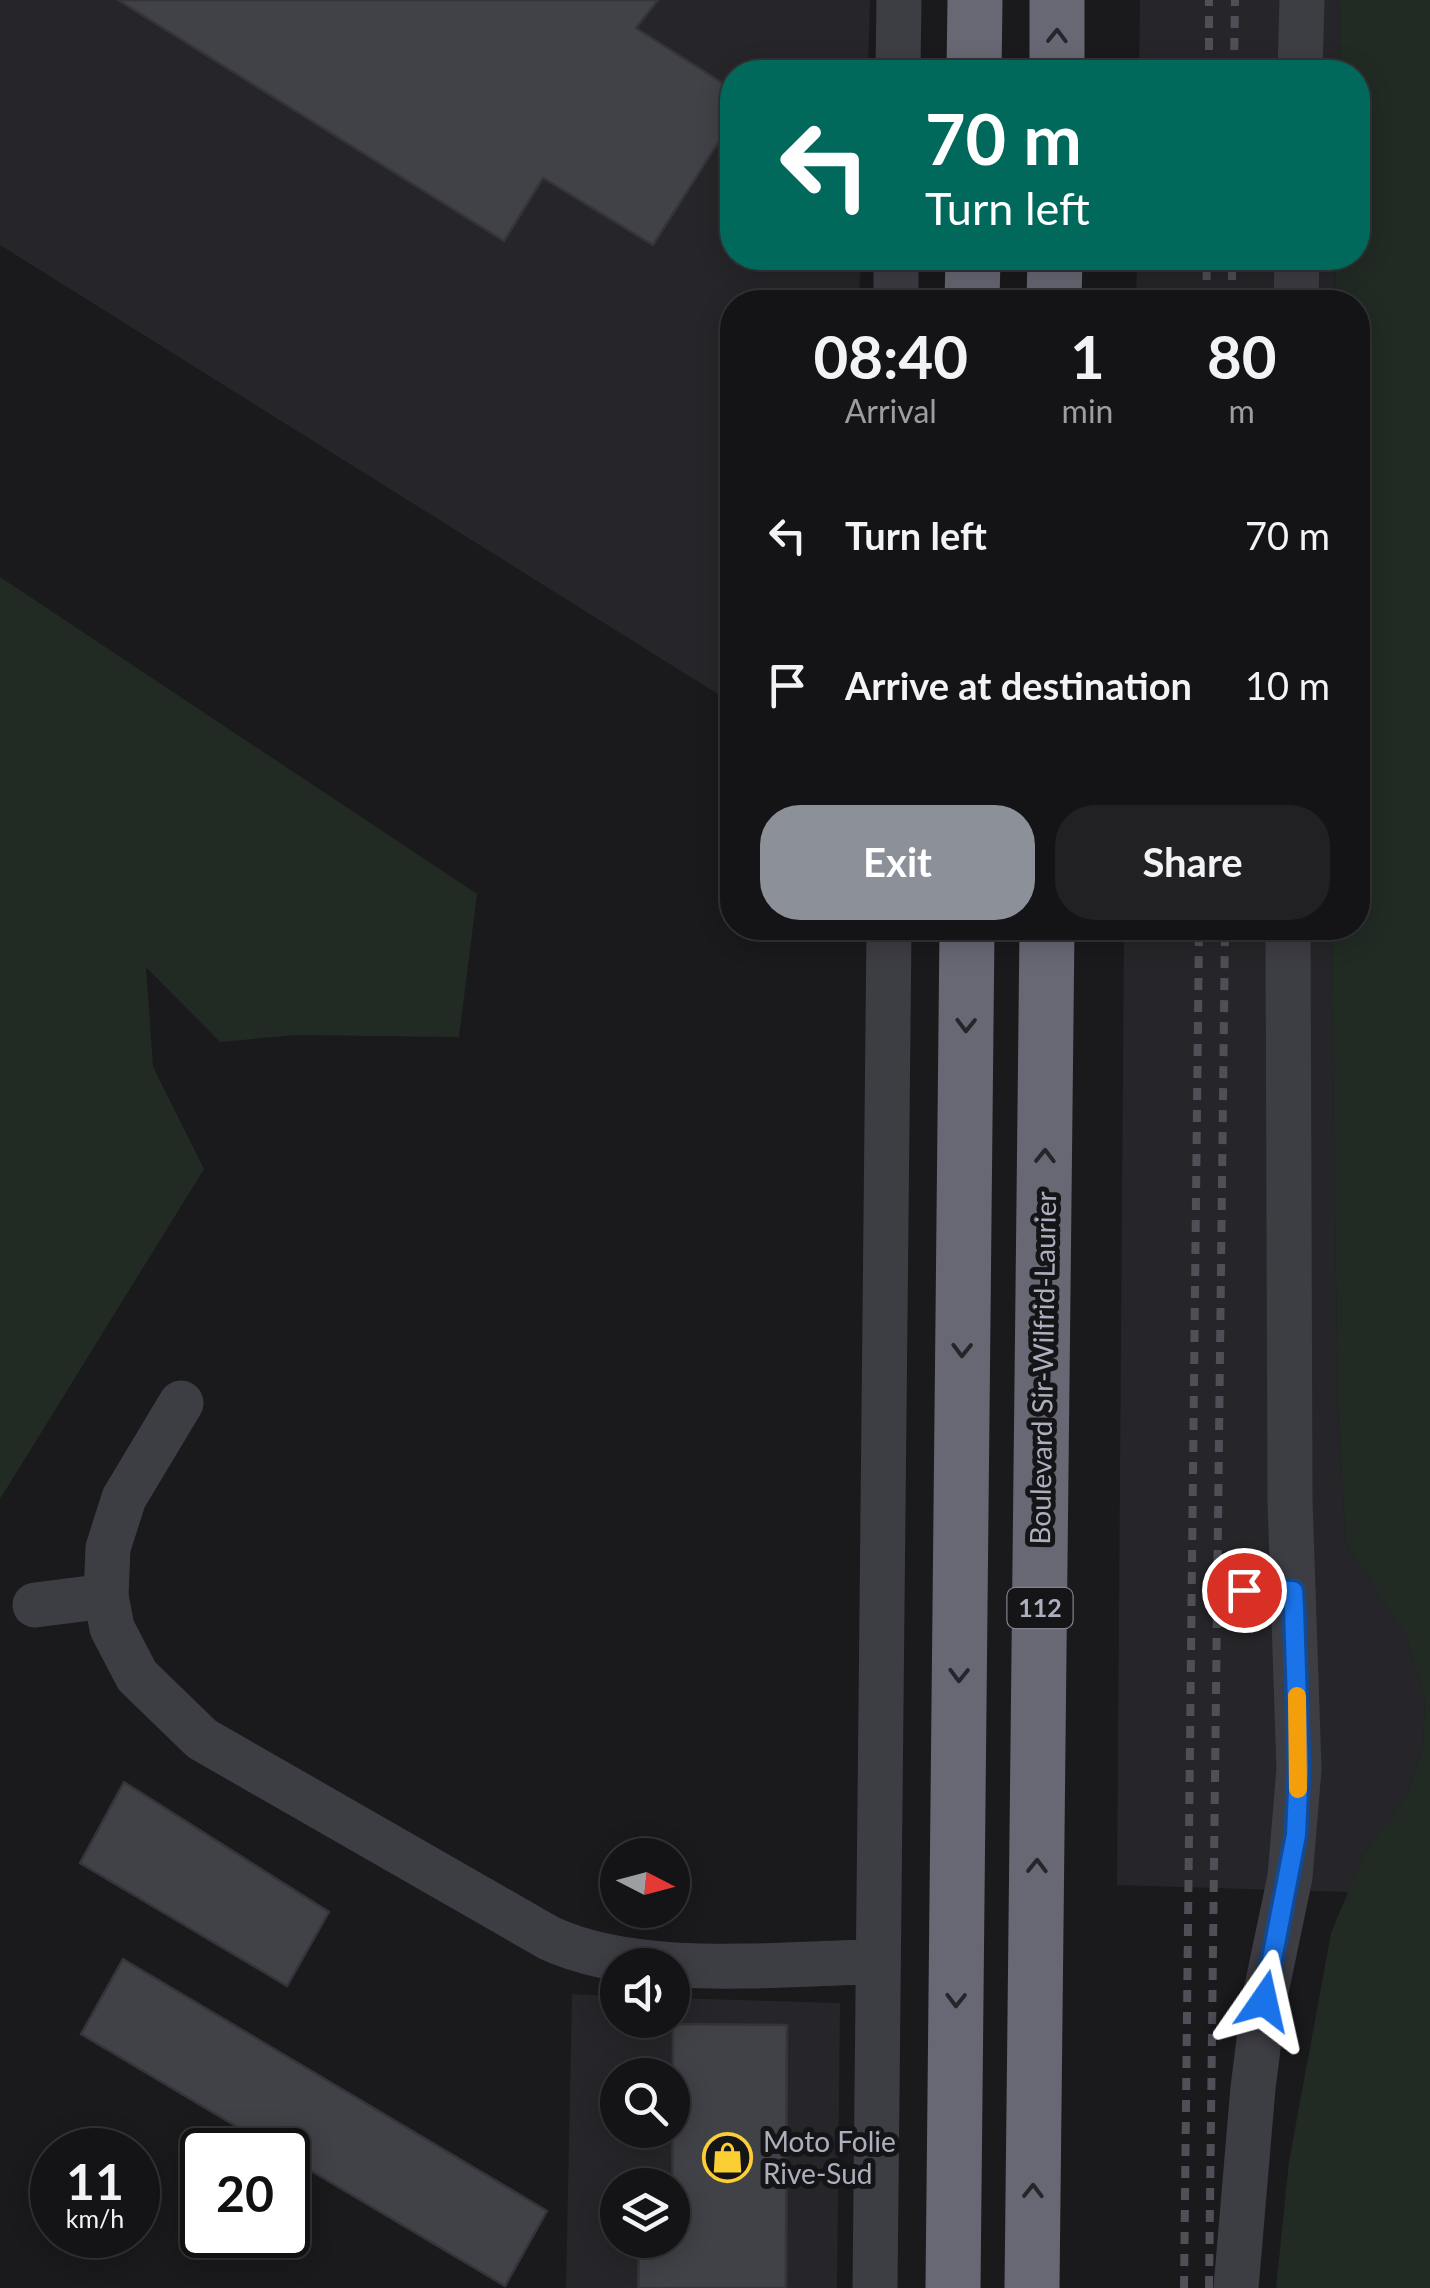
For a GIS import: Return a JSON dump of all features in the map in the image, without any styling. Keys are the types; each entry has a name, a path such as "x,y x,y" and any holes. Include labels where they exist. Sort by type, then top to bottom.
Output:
{"highway":[{"path":"974,60 975,0"},
{"path":"1057,60 1058,0"},
{"path":"953,2288 967,940"},
{"name":"Boulevard Sir-Wilfrid-Laurier","path":"1032,2288 1047,940"}],"street":[{"path":"898,0 898,60"},
{"path":"1300,60 1302,0"},
{"path":"874,2288 889,940"},
{"path":"1236,2288 1264,2001 1296,1835 1299,1769 1293,1591 1288,940"},
{"path":"181,1403 116,1519 108,1548 106,1596 112,1628 137,1676 202,1738 561,1944 616,1961 878,1962"},
{"path":"1244,1590 1293,1591"},
{"path":"35,1605 106,1596"}],"shaded area":[{"path":"0,0 870,0 868,60 720,60 720,270 860,270 860,290 720,290 720,695 0,245"},
{"path":"1140,0 1340,0 1339,60 1139,60"},
{"path":"1340,0 1430,0 1430,2288 1276,2288 1289,2162 1331,1933 1365,1852 1407,1795 1423,1748 1425,1699 1407,1638 1346,1544 1338,1413 1331,940 1370,940 1370,290 1335,290 1336,270 1370,270 1370,60 1339,60"},
{"path":"1137,270 1336,270 1335,290 1136,290"},
{"path":"0,577 477,894 459,1037 296,1035 220,1042 146,967 153,1067 204,1169 0,1499"},
{"path":"1124,940 1331,940 1338,1413 1346,1544 1407,1638 1425,1699 1423,1748 1407,1795 1365,1852 1349,1892 1117,1885"},
{"path":"572,1994 600,1995 600,2038 690,2038 690,1999 840,2003 837,2288 566,2288"}],"building":[{"path":"118,0 658,0 636,28 720,81 720,140 653,245 543,178 504,241"},
{"path":"124,1782 329,1912 287,1986 80,1863"},
{"path":"123,1959 547,2211 505,2286 310,2170 310,2128 239,2128 81,2034"},
{"name":"Moto Folie Rive-Sud","path":"690,2024 787,2025 786,2288 638,2288 639,2258 690,2258 690,2168 672,2168 672,2148 690,2148 690,2058 673,2058 673,2038 690,2038"}],"railway":[{"path":"1209,0 1209,60"},
{"path":"1234,60 1235,0"},
{"path":"1206,290 1207,270"},
{"path":"1232,270 1232,290"},
{"path":"1184,2288 1199,940"},
{"path":"1209,2288 1225,940"}],"slow traffic":[{"path":"1297,1696 1298,1789"}],"place":[{"name":"Moto Folie Rive-Sud","path":"728,2158"}],"route":[{"path":"1244,1590 1293,1591 1294,1607 1299,1769 1296,1835 1264,2001"}]}
